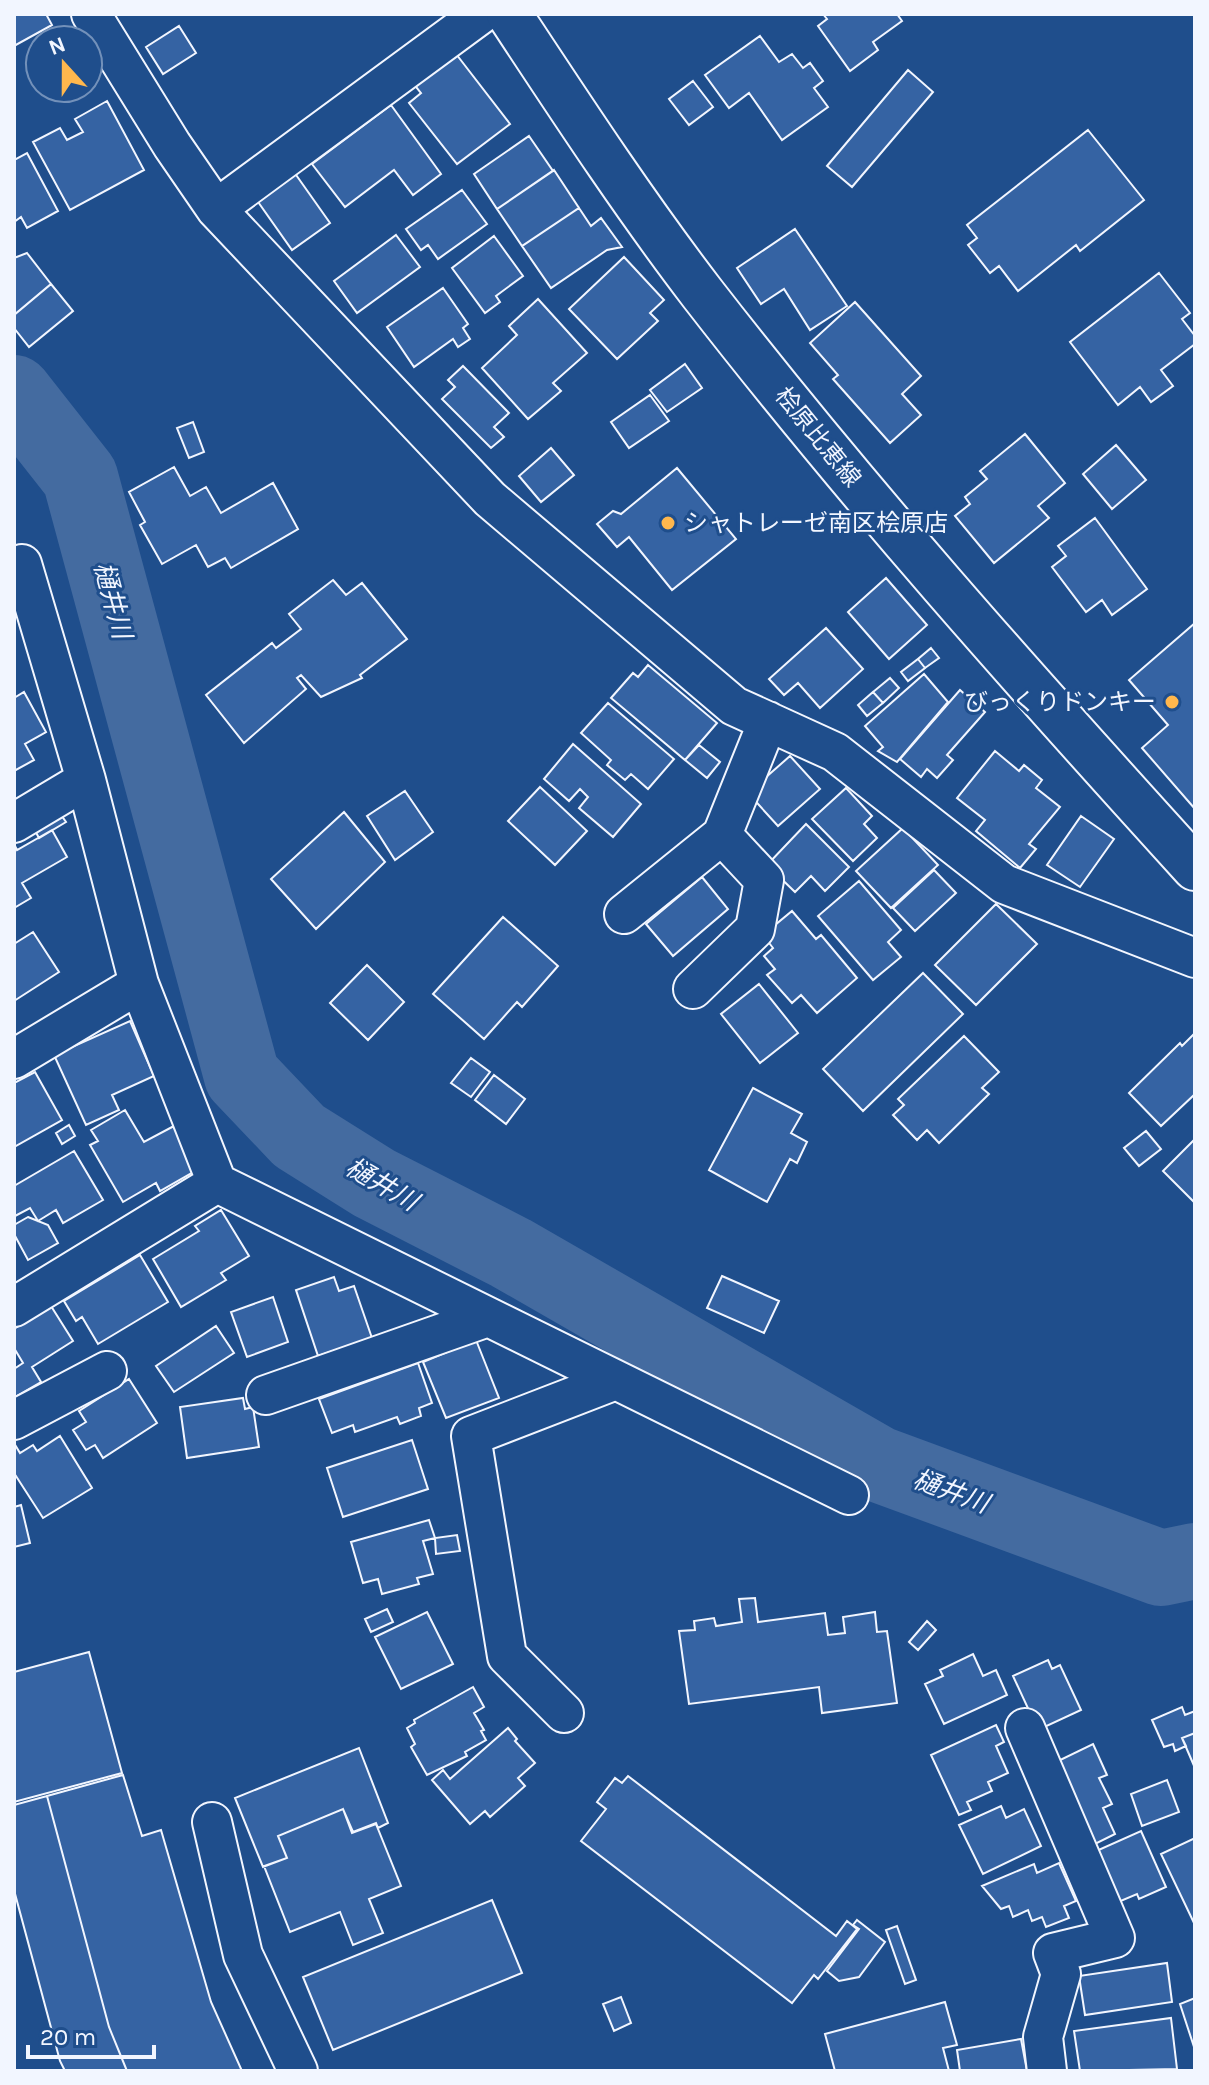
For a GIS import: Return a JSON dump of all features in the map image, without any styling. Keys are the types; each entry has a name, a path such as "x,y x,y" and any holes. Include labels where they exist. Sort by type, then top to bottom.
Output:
{"main road":[{"name":"桧原比恵線","path":"509,14 606,160 700,290 815,435 890,526 1195,868"}],"street":[{"path":"91,14 172,145 216,209 490,499 734,706 835,752 1004,884 1195,958"},
{"path":"216,209 481,14"},
{"path":"17,562 86,780 139,984 217,1183 849,1495"},
{"path":"624,914 722,835 768,721"},
{"path":"14,823 86,780"},
{"path":"693,989 755,929 764,880 722,835"},
{"path":"14,1059 139,984"},
{"path":"14,1307 217,1183"},
{"path":"266,1395 488,1317"},
{"path":"14,1420 107,1371"},
{"path":"564,1713 507,1656 471,1436 616,1380"},
{"path":"1025,1728 1115,1938 1053,1953 1061,1974 1043,2037 1047,2071"},
{"path":"212,1822 243,1955 298,2071"}],"building":[{"path":"14,14 46,14 51,24 24,24 24,40 14,46"},
{"path":"823,14 897,14 902,21 873,42 878,50 850,71 818,26 827,19"},
{"path":"179,26 196,53 163,74 146,47"},
{"path":"760,36 779,62 792,54 803,68 810,63 823,81 814,88 828,107 782,140 749,93 729,108 705,75"},
{"path":"453,50 510,124 457,164 409,103 421,93 412,82"},
{"path":"908,70 933,92 852,187 827,166"},
{"path":"693,81 713,107 689,125 669,99"},
{"path":"107,101 144,170 70,210 33,142 60,128 67,140 83,132 75,119"},
{"path":"391,105 441,174 413,195 394,170 345,207 312,164"},
{"path":"1088,130 1144,200 1080,251 1076,245 1018,291 999,266 990,273 968,245 977,238 967,225"},
{"path":"529,136 553,171 497,209 474,174"},
{"path":"27,153 58,211 27,228 21,217 14,222 14,160"},
{"path":"554,170 579,208 522,246 497,209"},
{"path":"294,172 330,223 292,250 256,199"},
{"path":"462,190 487,224 438,259 428,245 421,250 406,229"},
{"path":"579,208 591,226 601,218 622,247 607,250 551,288 522,246"},
{"path":"795,229 847,306 810,330 784,289 761,304 737,268"},
{"path":"396,235 420,267 357,313 334,281"},
{"path":"494,236 523,276 496,296 500,302 485,313 452,268"},
{"path":"27,253 51,284 14,315 14,258"},
{"path":"624,257 664,300 650,313 658,321 617,359 569,309"},
{"path":"1159,273 1190,313 1182,319 1195,336 1195,344 1161,370 1173,386 1151,402 1140,387 1118,405 1070,342"},
{"path":"51,284 73,311 29,347 14,328 14,315"},
{"path":"443,288 468,324 463,328 470,339 458,347 453,339 414,367 387,327"},
{"path":"538,299 587,353 553,383 561,391 528,419 482,368 517,335 509,326"},
{"path":"855,302 921,376 902,394 921,415 890,443 833,379 838,375 810,343"},
{"path":"685,364 702,388 667,412 650,390"},
{"path":"463,366 509,413 494,427 504,437 491,448 442,399 455,387 448,380"},
{"path":"650,395 669,421 629,448 611,422"},
{"path":"193,422 204,452 189,458 177,428"},
{"path":"1025,434 1065,483 1038,506 1049,518 994,563 955,516 970,504 965,497 987,479 980,471"},
{"path":"1116,445 1146,480 1112,509 1083,474"},
{"path":"551,448 574,475 541,502 519,476"},
{"path":"174,467 190,496 206,487 221,513 273,483 298,529 231,568 225,558 208,567 196,545 162,564 140,525 145,522 129,492"},
{"path":"677,468 736,539 672,590 629,537 617,547 597,524 613,511 621,514"},
{"path":"1095,518 1147,589 1112,615 1102,600 1086,612 1052,567 1066,556 1058,546"},
{"path":"886,578 927,625 889,659 848,612"},
{"path":"333,580 346,595 362,583 407,639 360,675 362,678 321,697 301,675 297,678 306,689 244,743 206,695 272,643 276,648 301,629 289,614"},
{"name":"びっくりドンキー","path":"1195,623 1195,809 1142,748 1168,725 1129,680"},
{"path":"826,628 863,669 820,708 798,683 784,695 769,679"},
{"path":"931,648 939,658 925,668 918,659"},
{"path":"918,659 925,668 908,681 901,672"},
{"path":"648,665 717,723 685,760 611,698 633,673 638,677"},
{"path":"924,674 948,702 897,762 878,751 883,747 865,726"},
{"path":"890,678 899,688 883,703 873,692"},
{"path":"960,690 985,712 947,755 953,760 937,778 927,769 921,777 900,759"},
{"path":"24,692 46,732 25,744 34,760 14,771 14,698"},
{"path":"873,692 883,703 867,716 858,705"},
{"path":"608,703 674,759 648,789 631,774 625,780 607,765 611,760 581,733"},
{"path":"573,744 641,804 613,837 579,808 588,797 580,789 569,801 544,779"},
{"path":"699,745 720,762 707,778 685,760"},
{"path":"995,751 1019,771 1024,765 1042,780 1036,788 1060,807 1029,844 1036,849 1020,868 976,831 985,820 957,798"},
{"path":"790,756 820,789 778,826 748,793"},
{"path":"540,787 587,831 555,865 508,821"},
{"path":"846,788 872,816 864,824 877,838 853,861 812,819"},
{"path":"405,791 433,832 395,860 367,816"},
{"path":"59,812 66,822 39,838 33,827"},
{"path":"344,812 385,862 316,929 271,879"},
{"path":"1081,816 1114,839 1080,887 1047,865"},
{"path":"806,824 849,867 825,891 811,876 795,892 767,865"},
{"path":"903,828 938,865 891,908 856,871"},
{"path":"52,830 67,857 22,883 31,898 14,908 14,844 17,850"},
{"path":"934,870 956,893 915,931 893,908"},
{"path":"702,877 728,909 673,956 646,924"},
{"path":"859,881 901,930 888,942 901,957 873,980 818,916"},
{"path":"996,904 1037,944 976,1005 935,965"},
{"path":"792,911 816,939 821,935 857,978 817,1013 801,995 792,1003 767,975 775,969 764,956 773,948 763,935"},
{"path":"503,917 558,966 522,1007 517,1002 484,1039 433,994"},
{"path":"33,932 59,972 14,1001 14,944"},
{"path":"367,965 404,1002 368,1040 330,1003"},
{"path":"923,973 963,1014 863,1111 823,1069"},
{"path":"759,984 798,1033 760,1063 721,1014"},
{"path":"130,1021 154,1076 112,1095 119,1110 86,1125 54,1055"},
{"path":"1195,1033 1195,1094 1161,1126 1129,1093 1180,1043 1182,1046"},
{"path":"964,1036 999,1072 982,1088 989,1094 939,1143 927,1130 917,1140 893,1115 904,1105 898,1099"},
{"path":"471,1058 490,1072 471,1097 451,1083"},
{"path":"35,1072 62,1120 14,1147 14,1083"},
{"path":"494,1075 525,1099 506,1124 475,1100"},
{"path":"753,1088 802,1114 791,1133 807,1142 797,1163 790,1159 767,1202 709,1170"},
{"path":"125,1110 144,1142 174,1126 195,1171 160,1191 156,1183 123,1202 90,1145 98,1141 91,1130"},
{"path":"69,1125 75,1136 62,1144 56,1133"},
{"path":"1146,1131 1161,1149 1139,1166 1124,1148"},
{"path":"1195,1139 1195,1203 1163,1171"},
{"path":"74,1151 103,1200 63,1223 56,1210 38,1221 30,1208 15,1216 14,1186"},
{"path":"221,1210 249,1256 221,1273 226,1280 181,1307 153,1259 199,1231 195,1226"},
{"path":"28,1217 48,1225 58,1243 28,1260 14,1234 14,1225"},
{"path":"140,1255 168,1302 98,1344 82,1317 76,1321 64,1301"},
{"path":"722,1276 779,1301 764,1333 707,1308"},
{"path":"334,1277 339,1291 354,1286 372,1338 318,1356 296,1290"},
{"path":"273,1297 288,1342 247,1357 231,1312"},
{"path":"51,1306 73,1341 32,1367 41,1382 15,1397 14,1369 23,1363 14,1348 14,1329"},
{"path":"216,1326 234,1353 174,1392 156,1366"},
{"path":"476,1340 499,1398 446,1418 423,1362"},
{"path":"418,1363 432,1403 419,1408 421,1416 400,1424 397,1417 355,1432 353,1425 332,1433 319,1399"},
{"path":"129,1379 157,1423 103,1458 95,1445 86,1450 73,1430 86,1422 79,1411"},
{"path":"243,1398 245,1409 253,1407 259,1447 187,1458 180,1407"},
{"path":"60,1436 92,1488 43,1518 14,1473 14,1443 20,1453 33,1445 37,1451"},
{"path":"412,1440 428,1489 343,1517 327,1468"},
{"path":"21,1505 30,1543 14,1547 14,1507"},
{"path":"429,1520 435,1538 423,1541 433,1574 417,1578 419,1584 382,1594 378,1579 363,1583 351,1542"},
{"path":"457,1535 460,1551 436,1554 435,1538"},
{"path":"755,1598 758,1622 825,1613 828,1635 845,1633 843,1617 875,1612 877,1632 887,1631 897,1703 822,1713 819,1687 689,1704 679,1631 695,1630 694,1621 714,1618 716,1626 742,1622 739,1599"},
{"path":"387,1609 393,1622 371,1632 365,1619"},
{"path":"427,1612 453,1664 401,1689 375,1637"},
{"path":"927,1621 936,1630 918,1650 909,1642"},
{"path":"89,1652 122,1773 14,1802 14,1672"},
{"path":"973,1654 983,1676 996,1670 1007,1695 944,1724 925,1684 943,1676 940,1670"},
{"path":"1048,1660 1052,1669 1060,1665 1081,1710 1038,1730 1013,1676"},
{"path":"473,1687 484,1707 474,1713 486,1740 465,1752 467,1756 427,1775 411,1747 415,1744 407,1728 415,1723 414,1720"},
{"path":"1182,1707 1185,1715 1195,1711 1195,1733 1182,1738 1186,1746 1175,1751 1173,1744 1164,1747 1152,1720"},
{"path":"996,1725 1004,1742 996,1746 1008,1773 988,1782 992,1791 967,1802 971,1810 959,1815 931,1755"},
{"path":"508,1728 535,1763 518,1778 525,1786 490,1817 485,1811 470,1824 432,1780 443,1770 450,1779"},
{"path":"1195,1733 1195,1768 1182,1738"},
{"path":"1093,1744 1107,1775 1099,1778 1112,1804 1103,1808 1115,1834 1093,1845 1054,1763"},
{"path":"359,1748 388,1823 378,1828 376,1823 353,1832 343,1809 278,1836 287,1858 263,1867 235,1798"},
{"path":"123,1775 142,1836 161,1830 211,2002 242,2071 127,2071 109,2027 47,1796"},
{"path":"628,1776 836,1936 847,1921 857,1929 818,1979 814,1975 792,2003 581,1841 606,1809 597,1802 615,1778 622,1783"},
{"path":"1167,1780 1179,1812 1142,1826 1131,1794"},
{"path":"47,1796 109,2027 127,2071 65,2071 60,2061 14,1890 14,1805"},
{"path":"1001,1806 1006,1818 1024,1809 1041,1846 983,1874 959,1825"},
{"path":"343,1809 352,1833 376,1824 401,1886 369,1899 383,1933 353,1945 340,1912 290,1932 264,1866 287,1858 278,1836"},
{"path":"1141,1831 1166,1887 1139,1899 1137,1894 1116,1903 1094,1852"},
{"path":"1195,1838 1195,1923 1194,1923 1161,1854"},
{"path":"1059,1863 1076,1901 1064,1906 1069,1918 1046,1927 1042,1917 1032,1921 1028,1910 1013,1917 1009,1906 1001,1909 982,1886 1034,1864 1037,1873"},
{"path":"492,1900 522,1973 333,2050 303,1977"},
{"path":"857,1920 885,1942 859,1977 839,1981 827,1971 859,1929 853,1925"},
{"path":"897,1926 916,1980 905,1984 886,1930"},
{"path":"1167,1963 1172,2002 1085,2015 1079,1976"},
{"path":"621,1997 631,2023 614,2031 603,2004"},
{"path":"1195,1998 1195,2050 1180,2004"},
{"path":"945,2002 957,2045 943,2048 949,2071 835,2071 825,2034"},
{"path":"1171,2018 1177,2069 1080,2071 1074,2031"},
{"path":"1021,2039 1027,2071 960,2071 957,2050"}],"waterway":[{"name":"樋井川","path":"14,393 80,477 242,1076 299,1136 374,1183 511,1253 878,1464 1161,1568 1195,1561"}],"place":[{"name":"シャトレーゼ南区桧原店","path":"668,523"},
{"name":"びっくりドンキー","path":"1172,702"}]}
